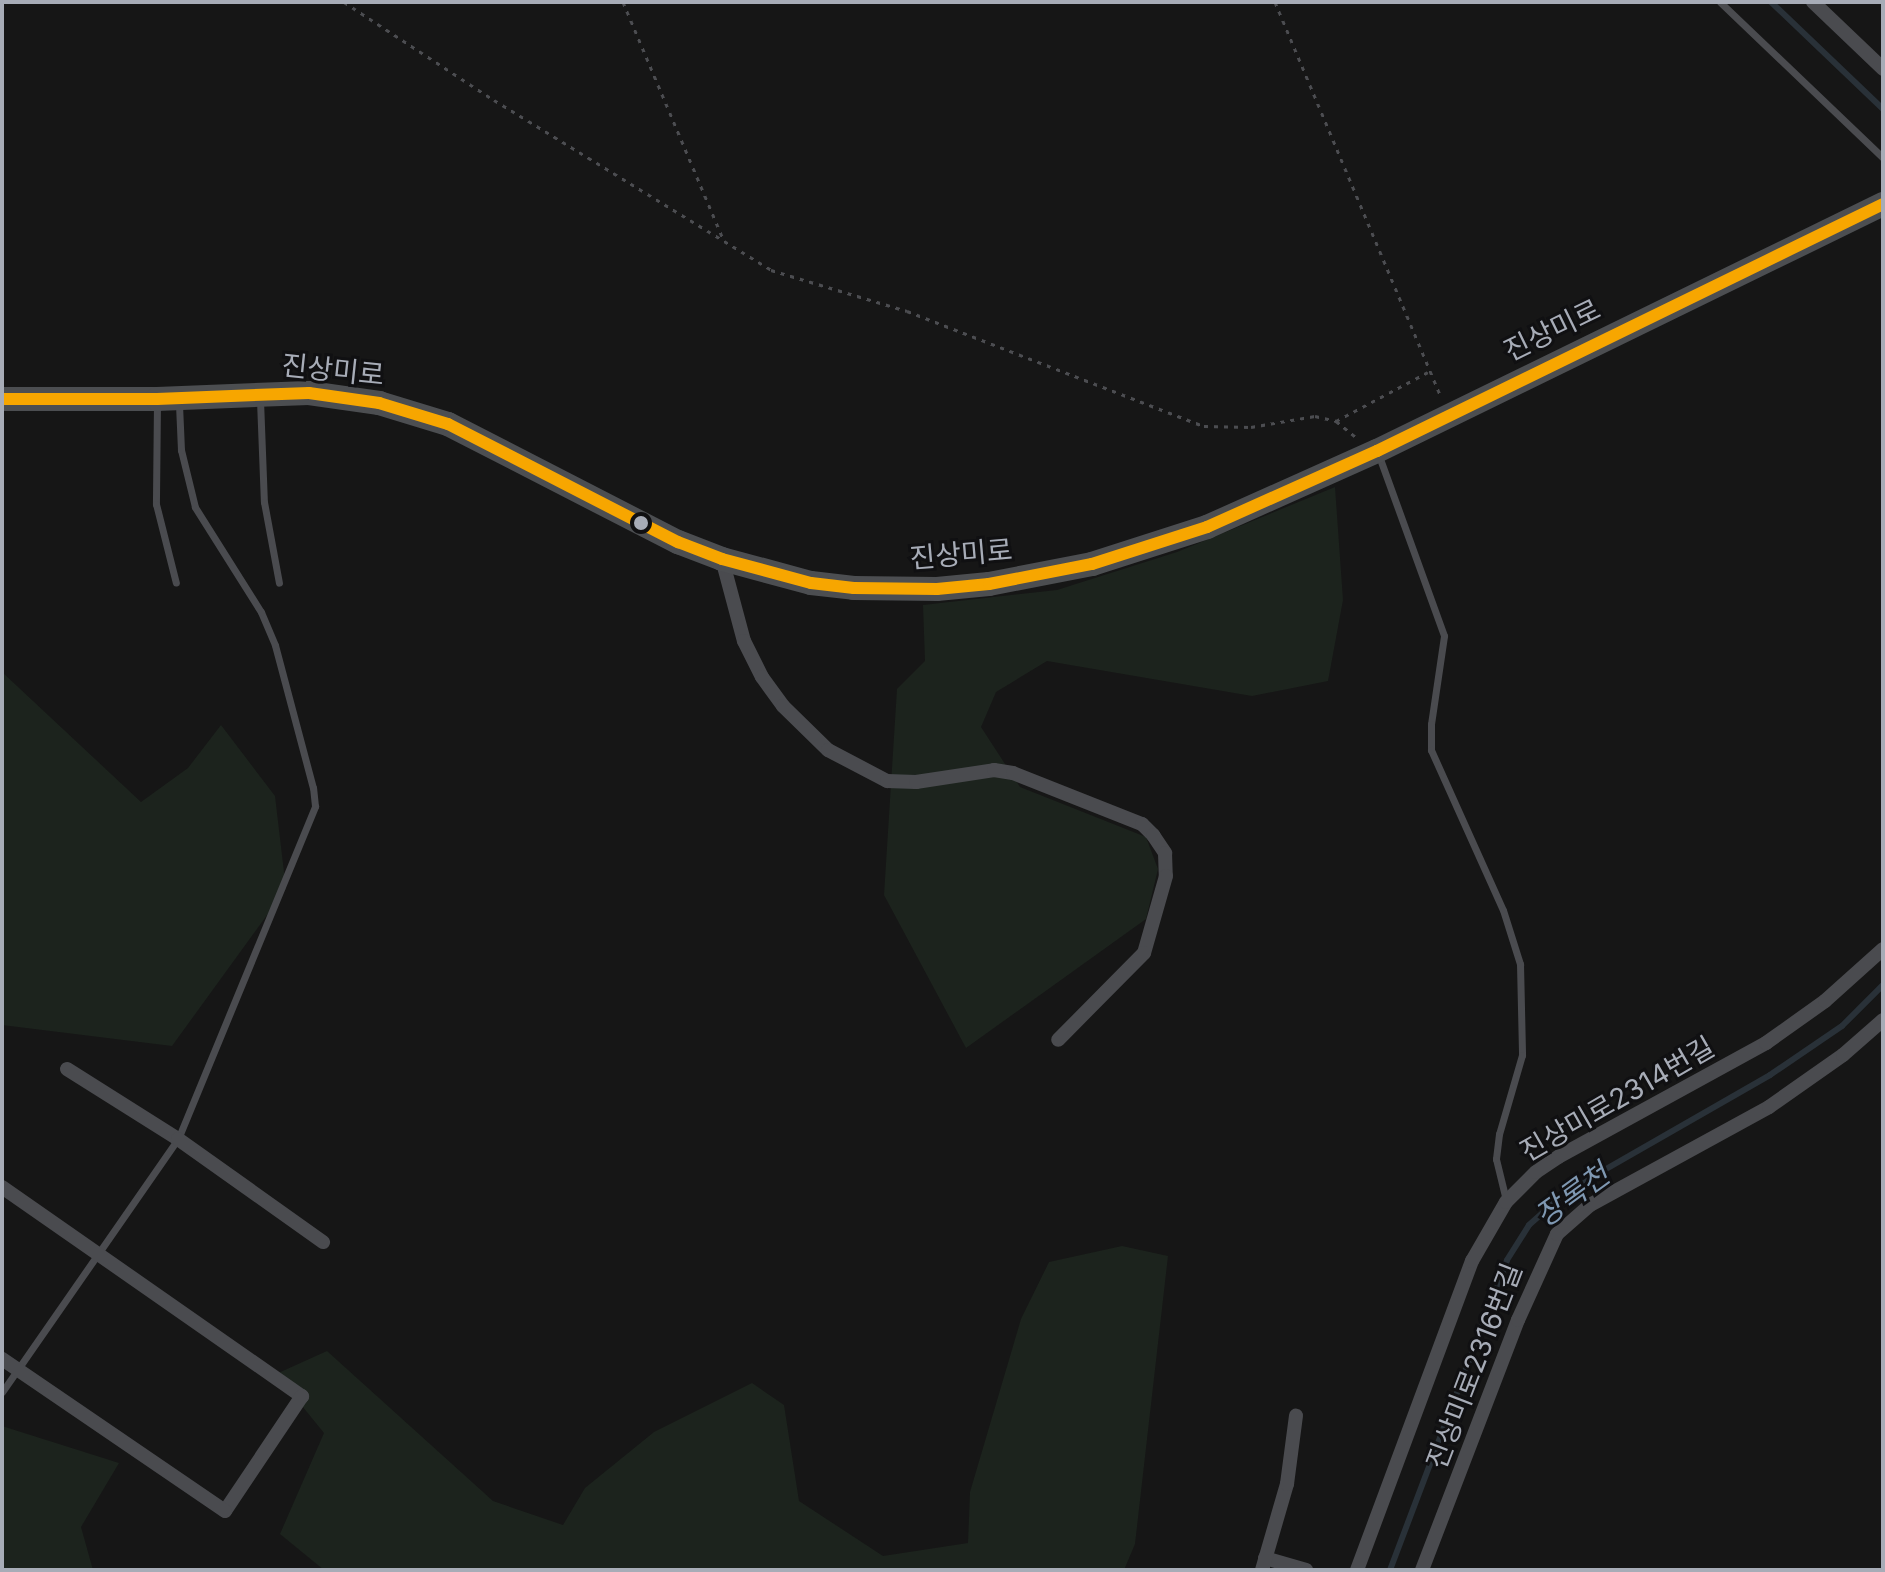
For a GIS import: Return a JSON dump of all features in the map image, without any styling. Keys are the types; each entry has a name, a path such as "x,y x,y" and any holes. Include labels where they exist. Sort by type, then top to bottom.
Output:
{"main road":[{"name":"진상미로","path":"2,399 168,399 260,394 342,396 416,412 490,445 678,542 722,559 811,583 854,588 937,589 1037,577 1154,547 1377,451 1883,204"}],"street":[{"path":"1813,2 1883,69"},
{"path":"722,559 744,641 762,677 793,717 828,750 887,781 916,782 994,770 1013,773 1142,824 1153,835 1165,853 1166,876 1144,953 1058,1040"},
{"name":"진상미로2314번길","path":"1357,1570 1472,1261 1506,1202 1536,1172 1558,1157 1766,1043 1825,1001 1883,949"},
{"name":"진상미로2316번길","path":"1422,1570 1518,1320 1557,1234 1590,1205 1769,1107 1843,1055 1883,1020"},
{"path":"67,1069 178,1139 323,1242"},
{"path":"2,1187 97,1257 302,1396 225,1511 2,1359"},
{"path":"1296,1416 1287,1484 1264,1564 1306,1570"}],"lane":[{"path":"1720,2 1883,158"},
{"path":"260,394 264,502 279,583"},
{"path":"168,399 156,504 176,583"},
{"path":"2,1392 178,1139 315,806 275,645 261,612 195,507 168,399"},
{"path":"1377,451 1444,636 1431,724 1431,750 1503,910 1520,964 1522,1055 1499,1134 1496,1159 1506,1202"}],"path":[{"path":"344,2 494,100 771,270 907,311 1204,426 1251,427 1315,416 1336,421 1377,451"},
{"path":"623,2 724,241"},
{"path":"1275,2 1448,414"},
{"path":"1336,421 1430,372"}],"shaded area":[{"path":"1335,487 1343,600 1328,681 1252,696 1047,661 996,692 981,727 1020,787 1146,837 1158,869 1146,919 966,1048 884,895 897,689 925,661 923,605 1057,590 1177,552"},
{"path":"2,672 141,802 188,768 221,725 275,796 286,889 172,1046 2,1025"},
{"path":"1122,1246 1168,1256 1135,1544 1124,1570 324,1570 280,1534 324,1433 276,1374 327,1351 493,1501 563,1525 585,1488 654,1432 752,1383 784,1405 799,1501 883,1556 968,1543 970,1492 1021,1319 1049,1262"},
{"path":"2,1426 119,1463 81,1527 93,1570 2,1570"}],"waterway":[{"name":"장록천","path":"1771,2 1883,109"},
{"name":"장록천","path":"1390,1570 1507,1260 1529,1225 1566,1192 1770,1075 1842,1026 1883,985"}],"transit line":[{"path":"2,399 157,399 309,393 379,403 448,424 678,542 722,559 811,583 854,588 937,589 989,584 1092,564 1207,527 1377,451 1883,204"}]}
